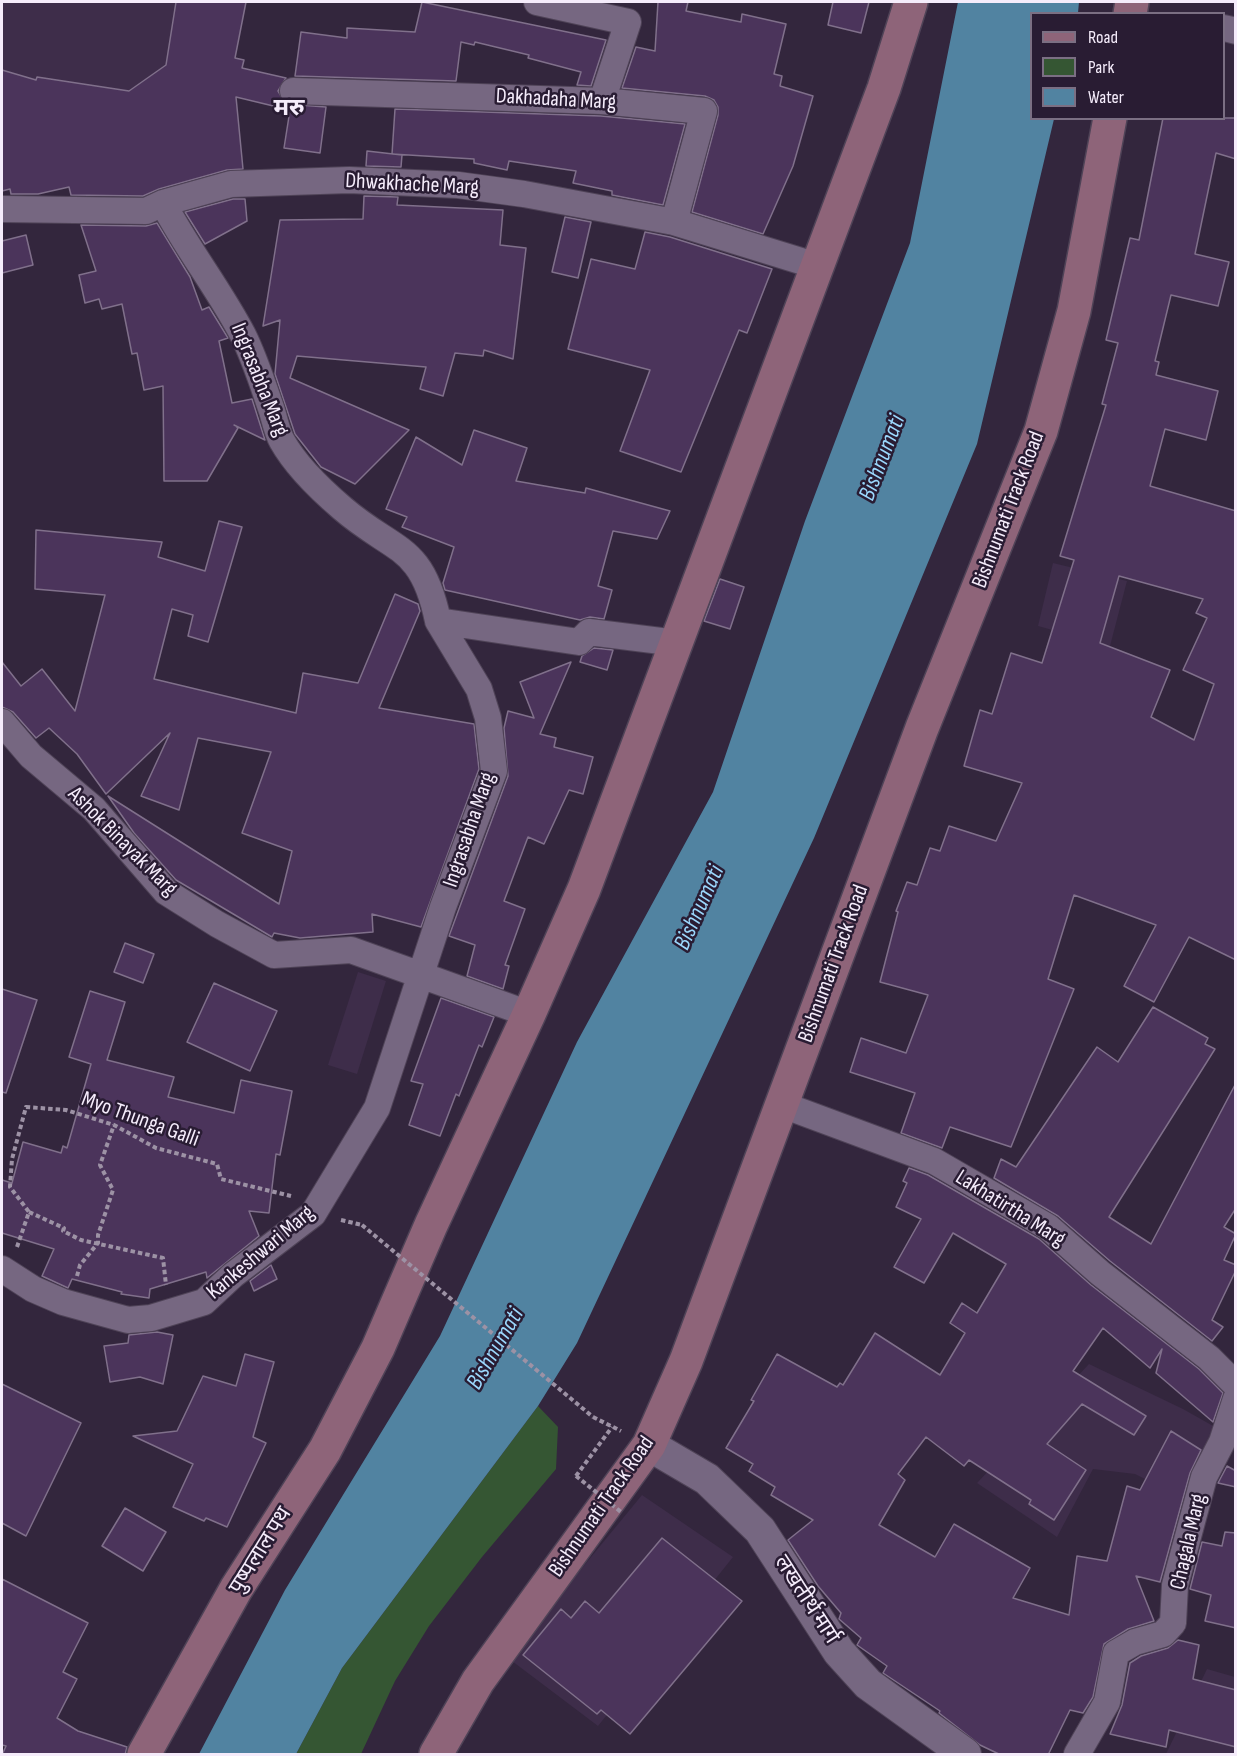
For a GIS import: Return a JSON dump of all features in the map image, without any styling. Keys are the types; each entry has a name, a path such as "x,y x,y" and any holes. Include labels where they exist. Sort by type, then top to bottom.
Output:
{"main road":[{"path":"529,1014 584,889 677,643 750,440 884,88 911,2"},
{"name":"Bishnumati Track Road","path":"436,1755 478,1681 649,1446 686,1361 922,728 1041,431 1074,311 1110,120"},
{"name":"पुष्पलाल पथ","path":"144,1755 236,1589 325,1450 378,1348 431,1225 529,1014"}],"street":[{"path":"537,2 628,22 602,101"},
{"name":"Dakhadaha Marg","path":"293,91 602,101 704,111 674,222"},
{"name":"Dhwakhache Marg","path":"2,209 146,211 163,203 231,184 349,180 458,185 674,222 817,266"},
{"name":"Ingrasabha Marg","path":"163,203 183,241 224,300 253,355 281,440 303,468 343,509 410,555 432,590 438,621 479,689 488,718 494,771 443,907 422,976"},
{"path":"438,621 579,642 589,632 677,643"},
{"name":"Ashok Binayak Marg","path":"2,722 31,756 94,809 166,892 217,924 274,955 351,950 529,1014"},
{"name":"Kankeshwari Marg","path":"5,1271 33,1289 69,1303 128,1320 151,1318 204,1302 232,1275 313,1214 377,1108 422,976"},
{"name":"Lakhatirtha Marg","path":"783,1104 934,1161 1048,1227 1100,1273 1201,1351 1236,1385"},
{"name":"Chagala Marg","path":"1077,1755 1107,1702 1116,1653 1135,1642 1163,1634 1173,1623 1175,1585 1204,1477 1222,1442 1236,1399"},
{"name":"लखतीर्थ मार्ग","path":"649,1446 707,1479 753,1522 839,1652 868,1684 965,1755"}],"path":[{"name":"Myo Thunga Galli","path":"29,1212 10,1187 12,1159 26,1107 66,1110 114,1125 156,1148 217,1164 221,1179 299,1198 313,1214 362,1225 593,1417"},
{"path":"69,1303 80,1265 98,1243 113,1190 100,1165 114,1125"},
{"path":"5,1271 29,1212 64,1228 63,1231 70,1235 163,1258 166,1289 151,1318"},
{"path":"612,1427 576,1476 621,1512"}],"shaded area":[{"path":"2,2 246,2 237,46 216,42 83,175 2,191"},
{"path":"1053,563 1127,581 1110,646 1038,626"},
{"path":"358,972 386,981 357,1074 328,1065"},
{"path":"1089,1364 1183,1409 1229,1435 1195,1504 1135,1474 1093,1469 1057,1537 977,1483"},
{"path":"642,1495 733,1557 598,1726 508,1658"},
{"path":"1207,1669 1235,1677 1235,1754 1166,1754"}],"green space":[{"path":"538,1406 558,1427 556,1469 482,1557 429,1626 395,1681 361,1754 296,1754 342,1668"}],"water":[{"name":"Bishnumati","path":"958,2 1079,2 1078,12 1030,12 1030,120 1054,120 977,444 814,838 577,1343 538,1406 342,1668 296,1754 199,1754 285,1590 440,1336 577,1042 713,792 805,521 910,243"}],"building":[{"path":"176,2 246,2 235,58 244,60 242,68 286,78 278,91 286,104 326,107 320,153 284,148 290,110 236,97 243,169 227,170 159,189 143,196 71,195 69,187 38,194 11,194 10,189 2,191 2,70 36,80 37,77 129,91 166,65"},
{"path":"422,2 606,40 591,86 577,85 581,72 528,58 529,55 475,42 474,45 461,42 456,81 295,76 301,32 347,38 347,28 415,32"},
{"path":"658,2 688,2 686,11 741,22 742,14 786,24 774,74 782,76 780,86 813,96 793,166 763,234 692,212 718,115 718,107 714,100 705,96 622,88 636,47 655,51"},
{"path":"833,2 869,2 861,33 828,25"},
{"path":"395,109 601,116 685,124 663,205 612,195 612,191 573,183 576,171 509,161 507,170 474,163 474,159 392,154"},
{"path":"1236,118 1236,159 1216,153 1195,254 1229,262 1218,306 1171,295 1155,361 1159,362 1156,375 1218,391 1206,440 1165,429 1150,486 1236,511 1236,960 1189,937 1154,1002 1124,986 1156,925 1074,895 1048,979 1074,989 1011,1147 950,1127 942,1148 901,1133 915,1093 850,1072 861,1038 906,1053 928,995 880,982 898,912 896,911 907,882 917,885 930,848 940,851 949,826 996,841 1022,783 964,766 980,710 992,714 1011,653 1042,663 1074,560 1060,556 1106,405 1102,404 1118,343 1106,340 1130,238 1139,240 1163,120","holes":["1119,576 1203,599 1196,613 1207,618 1183,670 1214,684 1194,740 1151,717 1170,670 1100,643"]},
{"path":"367,151 402,155 401,167 366,166"},
{"path":"364,196 398,197 397,205 503,210 500,245 526,248 513,359 484,350 483,356 455,353 443,396 420,389 426,367 297,356 290,378 409,430 355,484 321,467 295,434 275,374 280,320 263,326 280,220 363,219"},
{"path":"233,199 245,199 247,221 205,244 185,212"},
{"path":"565,217 591,222 578,278 552,272"},
{"path":"157,223 190,277 202,310 209,307 228,338 219,341 232,403 252,399 265,440 234,425 238,428 207,481 164,481 163,386 144,390 137,353 132,354 122,304 102,309 99,299 85,303 79,275 96,271 81,225 146,226"},
{"path":"645,232 670,237 772,269 747,333 739,330 681,472 620,451 650,370 568,349 591,259 635,269"},
{"path":"26,235 33,265 2,273 2,241"},
{"path":"474,430 527,448 516,481 585,493 586,488 670,511 657,539 613,531 598,586 612,590 604,619 590,617 580,620 445,590 443,583 454,547 402,527 407,517 386,509 416,437 462,465"},
{"path":"219,521 242,527 208,642 188,636 193,615 172,609 154,679 296,713 303,673 358,683 395,594 418,604 420,611 379,708 474,724 479,769 421,927 372,914 373,932 300,938 274,933 272,937 176,880 134,833 108,796 279,904 292,851 242,833 271,752 198,738 179,810 141,796 170,733 106,794 77,754 49,728 36,738 13,712 2,707 2,662 21,686 42,669 75,711 105,595 35,589 36,530 162,542 158,557 205,571"},
{"path":"720,579 744,587 730,629 704,621"},
{"path":"594,648 613,650 607,670 580,662 582,656"},
{"path":"571,662 540,734 556,738 554,747 593,757 583,794 569,790 544,844 528,837 504,901 525,909 505,965 509,966 503,989 467,976 475,945 449,936 508,776 504,728 508,711 534,718 520,682"},
{"path":"125,943 154,954 143,983 114,972"},
{"path":"214,983 277,1011 250,1071 187,1042"},
{"path":"2,989 37,1000 6,1093 2,1092"},
{"path":"90,991 125,1002 107,1060 174,1077 168,1097 234,1113 241,1080 292,1091 280,1155 276,1154 269,1213 249,1211 259,1236 207,1278 206,1272 150,1289 149,1298 121,1294 122,1292 72,1279 68,1288 42,1276 54,1249 2,1233 2,1180 12,1183 23,1142 61,1153 63,1146 67,1148 91,1064 69,1057"},
{"path":"441,998 494,1017 482,1047 479,1045 459,1096 456,1094 440,1136 409,1125 423,1084 411,1081"},
{"path":"1153,1007 1208,1038 1205,1044 1215,1049 1109,1217 1151,1244 1236,1083 1236,1208 1224,1227 1236,1234 1224,1260 1236,1265 1236,1270 1212,1320 1223,1327 1212,1341 1110,1261 1058,1216 994,1178 1001,1159 1016,1167 1097,1047 1118,1062"},
{"path":"909,1168 928,1175 1039,1239 1091,1285 1199,1369 1223,1393 1213,1422 1156,1373 1162,1349 1150,1368 1103,1328 1073,1371 1146,1416 1134,1435 1082,1404 1047,1444 1086,1470 1054,1520 1029,1504 1031,1500 969,1460 964,1466 926,1437 898,1474 905,1480 879,1525 935,1557 954,1524 1030,1568 1013,1598 1069,1615 1077,1556 1107,1561 1127,1486 1140,1490 1171,1431 1201,1450 1190,1473 1160,1582 1136,1576 1154,1621 1128,1629 1104,1644 1093,1697 1083,1713 1070,1710 1048,1755 1001,1755 980,1745 939,1713 940,1711 883,1673 887,1666 857,1645 861,1638 839,1619 841,1613 818,1586 788,1540 813,1520 771,1495 775,1487 749,1471 753,1464 726,1448 754,1401 751,1400 777,1354 837,1387 840,1383 843,1385 875,1333 940,1375 965,1333 950,1323 962,1303 977,1313 1006,1264 953,1233 924,1283 894,1267 921,1219 896,1207 907,1183 903,1181"},
{"path":"271,1265 277,1279 254,1291 250,1281"},
{"path":"157,1332 173,1335 163,1384 140,1377 110,1382 104,1346 128,1343 129,1335"},
{"path":"245,1354 274,1362 253,1437 266,1443 227,1527 206,1518 204,1521 173,1507 193,1464 133,1436 177,1431 203,1376 236,1386"},
{"path":"2,1384 81,1423 26,1536 2,1523"},
{"path":"1227,1466 1236,1471 1236,1487 1218,1483"},
{"path":"125,1508 166,1532 143,1571 102,1546"},
{"path":"1225,1532 1236,1533 1236,1628 1205,1621 1211,1595 1190,1589 1202,1542 1222,1546"},
{"path":"662,1538 742,1601 630,1734 601,1710 597,1714 523,1655 561,1609 571,1618 585,1601 599,1613"},
{"path":"2,1579 88,1623 63,1672 77,1679 57,1718 78,1731 127,1747 125,1755 2,1755 6,1746 2,1745"},
{"path":"1178,1640 1199,1645 1193,1679 1236,1690 1236,1747 1169,1730 1166,1747 1110,1734 1122,1705 1130,1663 1141,1656 1168,1648"}],"district":[{"name":"मरु","path":"289,109"}]}
